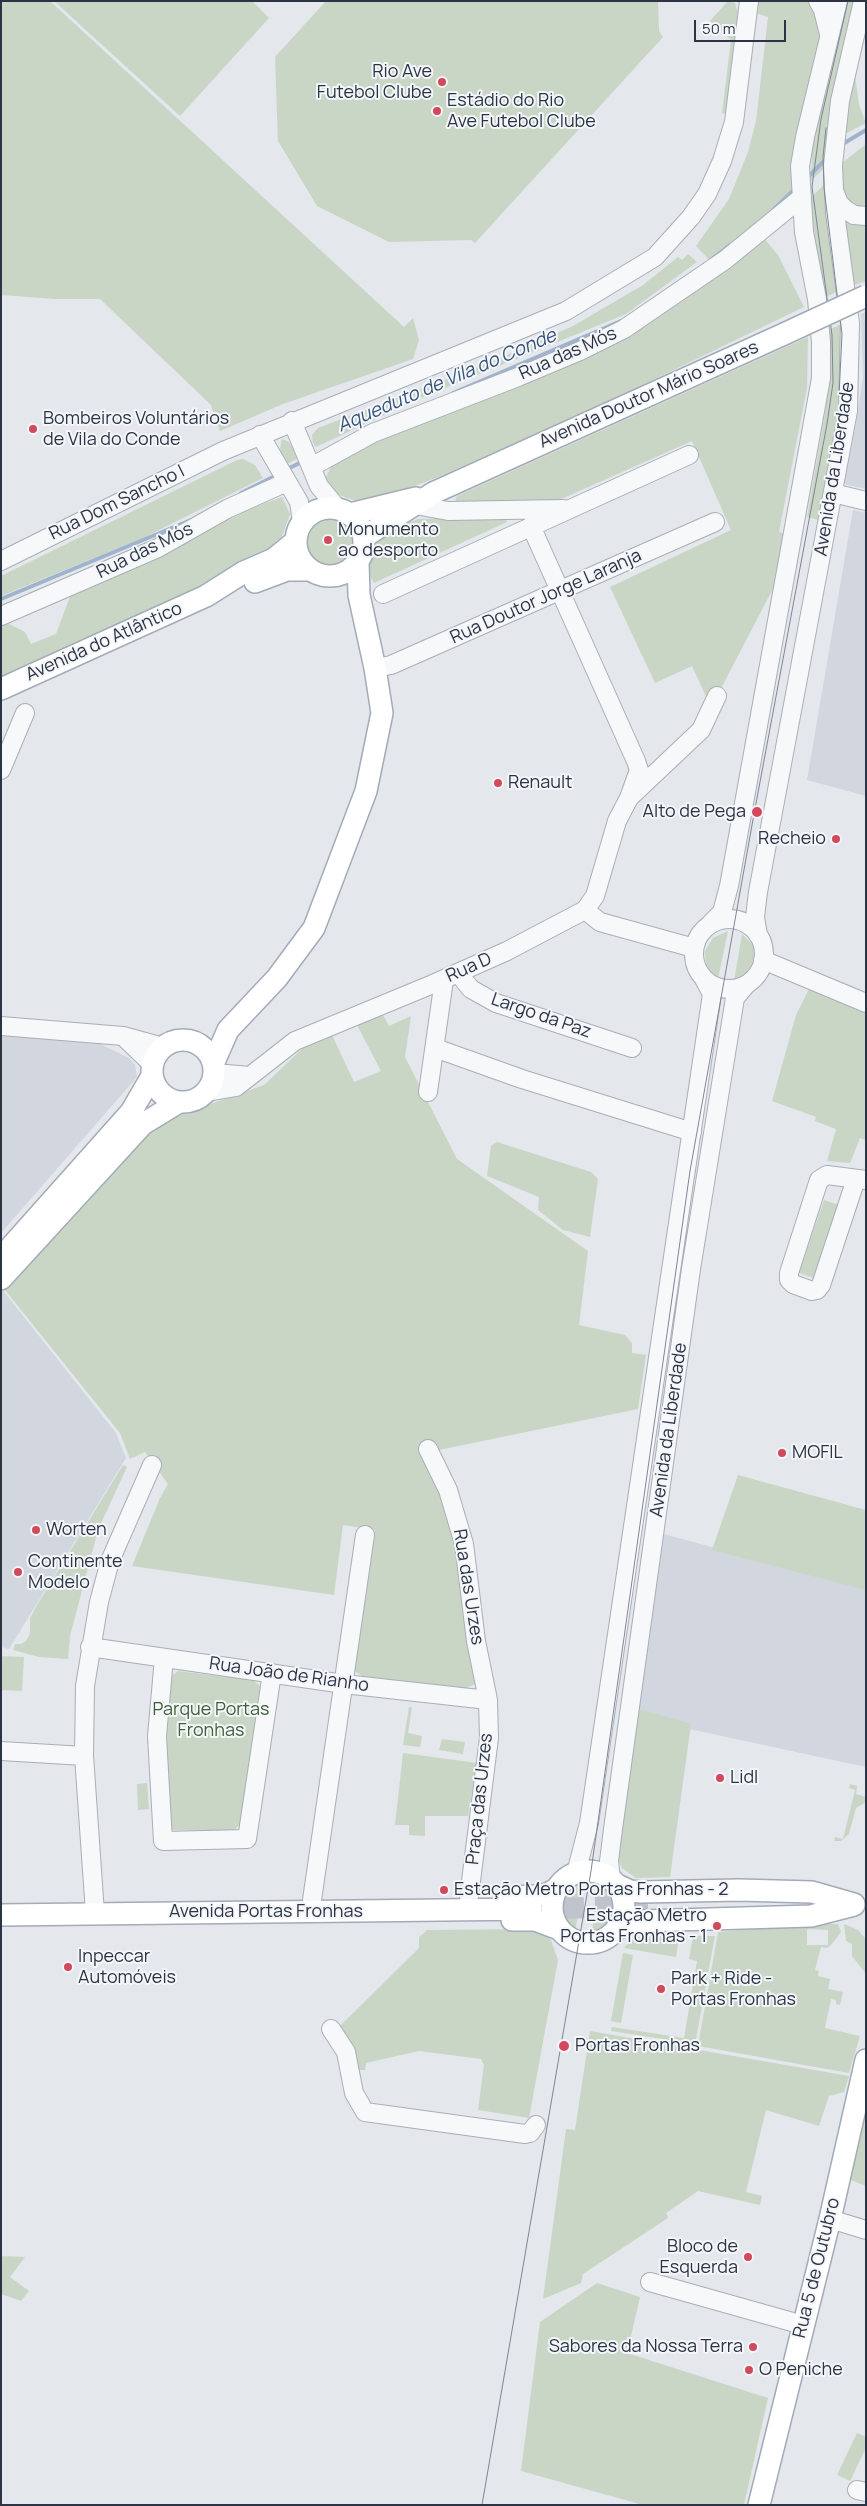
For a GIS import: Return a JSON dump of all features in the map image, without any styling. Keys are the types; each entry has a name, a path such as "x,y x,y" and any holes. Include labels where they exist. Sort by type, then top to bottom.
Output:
{"main road":[{"name":"Avenida Doutor Mário Soares","path":"364,537 433,493 866,296"},
{"name":"Avenida Doutor Mário Soares","path":"344,511 433,493"},
{"path":"318,510 344,511 356,520 364,537 364,546 358,562 352,569 336,576 326,576 310,570 299,557 299,531 318,510"},
{"name":"Avenida do Atlântico","path":"1,689 206,596 244,572 274,559 299,531"},
{"path":"156,1062 160,1093 169,1099 179,1102 199,1099 212,1076 228,1030 277,978 314,928 366,791 382,714 375,668 359,595 358,562"},
{"name":"Avenida do Atlântico","path":"206,596 287,570 310,570"},
{"path":"336,576 359,595"},
{"path":"1,1258 131,1112 156,1062 177,1040 192,1041 228,1030"},
{"path":"192,1041 205,1049 212,1076"},
{"path":"1,1279 143,1124 179,1102"},
{"path":"207,1913 280,1901 535,1896 547,1894 558,1888 569,1877 576,1874 594,1872 630,1891 739,1890 812,1892 860,1904"},
{"path":"207,1913 280,1925 535,1920 559,1929 571,1939 586,1943 598,1942 610,1937 617,1929 624,1915 624,1907 614,1882"},
{"path":"558,1888 552,1909 559,1929"},
{"path":"648,1906 860,1904"},
{"path":"617,1929 631,1923 642,1922 811,1916 860,1904"},
{"name":"Avenida Portas Fronhas","path":"1,1915 531,1909"},
{"name":"Rua 5 de Outubro","path":"759,2505 830,2219 866,2060"}],"street":[{"name":"Rua Dom Sancho I","path":"1,561 223,451 292,421 529,328 600,292 655,257 692,216 707,194 722,161 734,122 749,1"},
{"path":"818,1 823,10 830,37"},
{"name":"Avenida da Liberdade","path":"712,923 722,912 729,886 821,378 821,342 817,299 804,232 800,166 805,137 838,1"},
{"name":"Avenida da Liberdade","path":"758,935 755,917 758,892 848,411 851,351 850,323 833,165 840,100 863,1"},
{"path":"834,188 840,203 846,210 854,215 866,216"},
{"name":"Rua das Mós","path":"311,467 374,433 536,370 624,329 725,260 801,198"},
{"path":"292,421 319,486 344,511"},
{"path":"260,435 299,502 299,531"},
{"path":"383,594 690,455"},
{"name":"Rua das Mós","path":"1,616 158,548 226,509 287,482"},
{"path":"833,493 866,501"},
{"path":"415,505 448,511 570,510"},
{"name":"Rua Doutor Jorge Laranja","path":"375,668 391,665 715,522"},
{"path":"532,526 639,770 629,798 617,821 595,896 585,910 600,922 694,948"},
{"path":"629,798 701,730 717,696"},
{"path":"1,770 25,713"},
{"name":"Rua D","path":"212,1076 236,1087 295,1041 507,952 585,910"},
{"path":"722,920 738,920 752,928 758,935 762,943 763,960 754,978 746,985 724,989 704,979 698,970 694,948 698,937 712,923 722,920"},
{"path":"763,960 866,1003"},
{"path":"428,1092 435,1048 451,976"},
{"name":"Largo da Paz","path":"451,976 496,1003 632,1048"},
{"name":"Avenida da Liberdade","path":"576,1874 589,1823 712,994 704,979"},
{"name":"Avenida da Liberdade","path":"614,1882 609,1862 613,1829 691,1269 734,998 746,985"},
{"path":"1,1026 123,1036 156,1062"},
{"path":"435,1048 522,1079 692,1132"},
{"path":"827,1175 861,1180 821,1286 817,1290 812,1291 793,1284 789,1280 789,1273 819,1180 827,1175"},
{"name":"Rua das Urzes","path":"428,1449 448,1490 464,1544 476,1642 488,1700"},
{"path":"95,1913 84,1756 85,1686 99,1602 110,1562 152,1465"},
{"path":"312,1900 365,1535"},
{"name":"Rua João de Rianho","path":"90,1647 344,1684 488,1700"},
{"path":"164,1658 157,1736 163,1841 247,1840 272,1673"},
{"name":"Praça das Urzes","path":"469,1897 489,1738 488,1700"},
{"path":"1,1751 84,1756"},
{"path":"330,2030 346,2052 354,2093 363,2109 371,2114 525,2134 530,2133 536,2124"},
{"path":"830,2219 866,2230"},
{"path":"650,2282 803,2325"}],"shaded area":[{"path":"866,312 866,489 844,484 863,376 861,314"},
{"path":"853,510 866,513 866,796 807,780"},
{"path":"1,1031 98,1043 129,1058 135,1065 137,1077 1,1233"},
{"path":"1,1288 116,1433 126,1458 9,1649 1,1647"},
{"path":"664,1534 866,1589 866,1767 638,1718"}],"green space":[{"path":"1,1 50,1 404,327 413,318 419,340 413,359 283,404 220,431 211,405 100,299 55,299 1,295"},
{"path":"54,1 252,1 269,18 180,116"},
{"name":"Estádio do Rio Ave Futebol Clube","path":"326,1 658,1 659,31 663,37 475,243 471,240 389,242 317,206 278,141 275,57"},
{"path":"728,1 735,3 738,12 726,114 722,113 731,40 710,21"},
{"path":"760,1 811,1 823,30 795,195 712,263 696,246 729,199 748,152 756,121 768,17 756,13 756,6"},
{"path":"845,1 857,1 826,166 811,181 812,150 818,116"},
{"path":"854,68 859,105 866,123 843,135"},
{"path":"866,144 866,209 858,212 844,199 840,188 841,164"},
{"path":"826,183 842,289 822,299 810,198"},
{"path":"840,211 866,223 866,281 855,285 848,267"},
{"path":"762,236 778,255 804,307 624,394 443,475 377,501 365,504 336,494 329,488 325,479 331,467 328,464 373,438 523,381"},
{"path":"688,254 697,262 626,314 423,397 316,447 313,443 312,435 318,428 496,360 573,326 643,285 678,257 682,260"},
{"path":"843,323 842,394 819,520 807,517 826,408 827,331"},
{"path":"808,337 807,388 779,532 786,534 776,583 717,696 710,705 692,666 655,683 610,587 731,530 692,441 559,500 458,503 455,500 457,496"},
{"path":"282,439 289,442 299,458 287,464 282,458 280,448"},
{"path":"243,459 255,465 263,478 143,538 1,596 1,576 237,460"},
{"path":"282,497 290,514 280,542 223,575 1,678 1,626 7,623 25,632 31,644 56,634 71,594 175,548 247,510"},
{"path":"325,514 335,514 345,518 353,526 357,541 353,556 345,564 335,568 325,568 315,564 307,556 303,546 303,536 307,526 315,518"},
{"path":"504,516 507,522 374,583 366,568 379,537 386,531 418,519"},
{"path":"728,931 718,979 706,966 705,951 713,938"},
{"path":"742,934 754,946 756,961 754,968 749,974 734,981"},
{"path":"809,989 866,1012 866,1140 860,1138 850,1163 827,1161 836,1129 815,1121 816,1117 772,1101 796,1015"},
{"path":"383,1015 389,1026 411,1016 405,1057 457,1159 588,1251 579,1325 625,1335 632,1343 632,1353 646,1355 638,1409 429,1452 460,1531 478,1683 466,1688 363,1677 356,1672 352,1665 375,1530 343,1525 334,1595 132,1566 160,1498 168,1484 145,1452 130,1459 120,1433 5,1290 157,1123 264,1085 304,1047 332,1035 354,1082 381,1071 357,1025"},
{"path":"497,1142 591,1172 598,1179 590,1237 563,1230 538,1210 539,1197 487,1176 491,1146"},
{"path":"824,1200 839,1205 814,1278 799,1273"},
{"path":"123,1465 127,1467 98,1530 70,1636 68,1659 39,1657 13,1650 15,1644 21,1644 26,1641 30,1634 30,1618 37,1605"},
{"path":"738,1475 866,1510 866,1590 712,1550"},
{"path":"1,1656 24,1657 22,1691 1,1690"},
{"name":"Parque Portas Fronhas","path":"178,1671 253,1680 260,1686 240,1825 234,1830 173,1830 170,1826 166,1725 170,1677"},
{"path":"409,1707 412,1707 408,1733 422,1736 420,1747 403,1745"},
{"path":"639,1709 691,1724 670,1877 636,1878 622,1868 617,1858"},
{"path":"442,1739 465,1742 463,1754 439,1750"},
{"path":"403,1753 477,1763 468,1816 425,1816 425,1836 409,1835 409,1825 395,1825"},
{"path":"147,1783 149,1809 138,1810 137,1784"},
{"path":"850,1784 857,1786 856,1794 866,1797 866,1802 856,1808 849,1834 841,1841 834,1841 835,1837 843,1839 855,1790 849,1788"},
{"path":"584,1881 575,1932 564,1922 559,1913 560,1899 566,1890 575,1883"},
{"path":"601,1884 613,1894 617,1903 615,1917 610,1926 601,1933 591,1935"},
{"path":"808,1924 838,1924 841,1932 827,1948 821,1947 815,1970 819,1971 818,1976 830,1979 828,1989 843,1992 840,2005 836,2004 836,2000 831,1999 825,2028 860,2036 849,2073 698,2046 718,1932","holes":["807,1929 828,1930 828,1945 807,1945"]},
{"path":"844,1924 858,1930 866,1939 866,1974 852,1956 852,1944 846,1941"},
{"path":"533,1929 541,1931 551,1940 558,1960 529,2118 478,2110 484,2065 481,2059 419,2051 366,2063 365,2070 360,2070 354,2088 340,2032 341,2025 419,1948 419,1937 427,1930"},
{"path":"679,1936 676,1957 624,1948 630,1941 639,1937"},
{"path":"693,1936 715,1936 695,2044 611,2031 612,2027 684,2038 697,1961 689,1959"},
{"path":"623,1953 633,1955 621,2023 611,2021"},
{"path":"590,2031 849,2076 844,2092 829,2096 819,2126 766,2110 746,2192 762,2196 760,2205 698,2191 666,2213 668,2218 583,2274 581,2283 543,2299 566,2129 575,2130"},
{"path":"866,2102 866,2186 848,2179"},
{"path":"1,2256 25,2257 10,2277 29,2291 21,2301 1,2294"},
{"path":"597,2283 640,2297 627,2353 768,2398 744,2505 643,2505 521,2471 540,2322"},
{"path":"857,2433 866,2437 866,2448 850,2481 837,2475"}],"waterway":[{"name":"Aqueduto de Vila do Conde","path":"841,145 866,130"},
{"name":"Aqueduto de Vila do Conde","path":"807,178 827,158"},
{"name":"Aqueduto de Vila do Conde","path":"774,209 796,188"},
{"name":"Aqueduto de Vila do Conde","path":"712,259 730,245"},
{"name":"Aqueduto de Vila do Conde","path":"453,393 621,321"},
{"name":"Aqueduto de Vila do Conde","path":"285,470 304,461"},
{"name":"Aqueduto de Vila do Conde","path":"241,493 277,475"},
{"name":"Aqueduto de Vila do Conde","path":"1,599 191,520"}],"tunnel":[{"path":"531,1909 648,1906"}],"tram line":[{"path":"482,2505 591,1871 690,1171 833,383 832,335 812,187 821,119 848,1"},
{"path":"826,128 823,157 824,188 842,334 839,396"}],"place":[{"name":"Rio Ave Futebol Clube","path":"442,82"},
{"name":"Estádio do Rio Ave Futebol Clube","path":"437,111"},
{"name":"Bombeiros Voluntários de Vila do Conde","path":"33,429"},
{"name":"Monumento ao desporto","path":"328,540"},
{"name":"Renault","path":"498,783"},
{"name":"Alto de Pega","path":"757,812"},
{"name":"Recheio","path":"836,839"},
{"name":"MOFIL","path":"782,1453"},
{"name":"Worten","path":"36,1530"},
{"name":"Continente Modelo","path":"18,1572"},
{"name":"Lidl","path":"720,1778"},
{"name":"Estação Metro Portas Fronhas - 2","path":"444,1890"},
{"name":"Estação Metro Portas Fronhas - 1","path":"717,1926"},
{"name":"Inpeccar Automóveis","path":"68,1967"},
{"name":"Park + Ride - Portas Fronhas","path":"661,1989"},
{"name":"Portas Fronhas","path":"564,2046"},
{"name":"Bloco de Esquerda","path":"748,2257"},
{"name":"Sabores da Nossa Terra","path":"753,2347"},
{"name":"O Peniche","path":"749,2370"}]}
